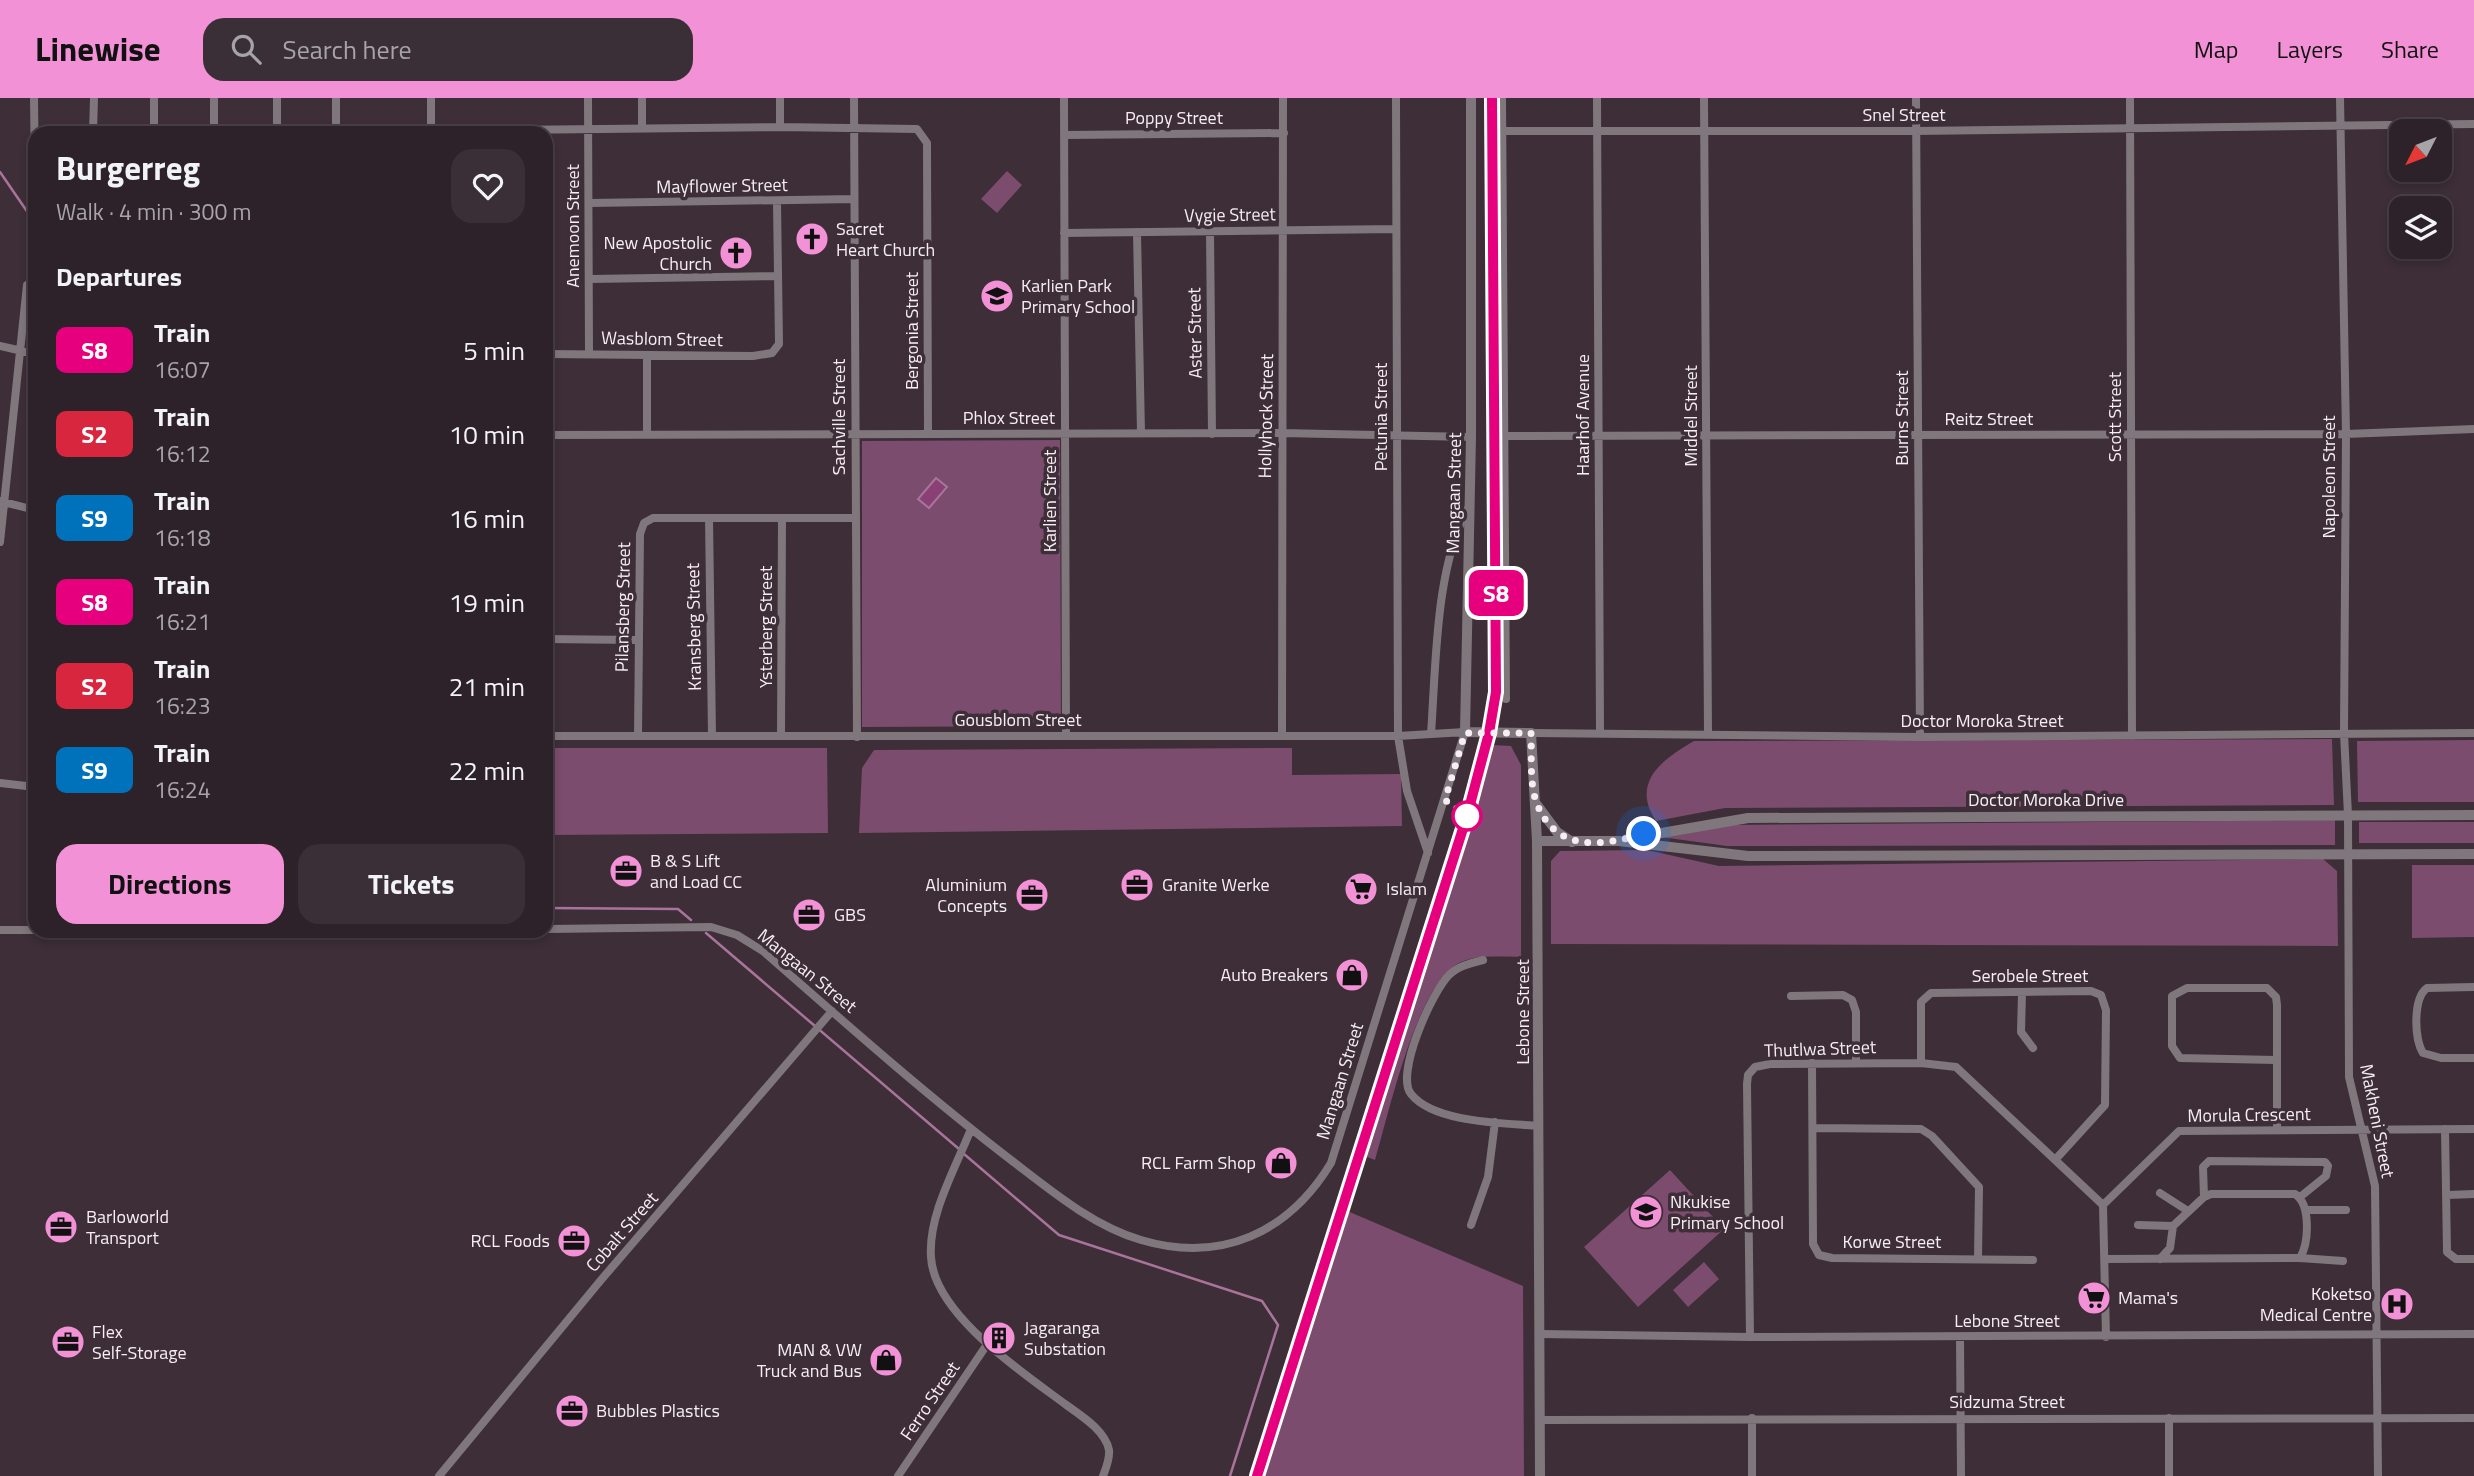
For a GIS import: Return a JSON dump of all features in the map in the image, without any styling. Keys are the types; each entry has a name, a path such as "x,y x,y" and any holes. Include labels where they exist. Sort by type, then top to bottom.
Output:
{"street":[{"path":"34,98 34,126"},
{"path":"93,126 94,98"},
{"path":"154,98 154,126"},
{"path":"214,98 214,126"},
{"path":"276,98 277,126"},
{"path":"336,98 336,126"},
{"path":"431,98 431,126"},
{"name":"Anemoon Street","path":"588,98 589,354"},
{"path":"642,98 642,128"},
{"path":"780,98 780,127"},
{"name":"Sachville Street","path":"854,98 853,518 856,737"},
{"name":"Karlien Street","path":"1064,98 1066,736"},
{"name":"Hollyhock Street","path":"1282,734 1283,98"},
{"name":"Petunia Street","path":"1396,98 1398,736 1407,791 1428,853"},
{"name":"Mangaan Street","path":"553,929 711,927 737,935 762,951 971,1129 1057,1195 1101,1223 1141,1240 1180,1247 1219,1246 1247,1240 1267,1229 1304,1201 1331,1163 1465,733 1471,437 1471,98"},
{"path":"1502,98 1506,699"},
{"name":"Haarhof Avenue","path":"1597,98 1600,732"},
{"name":"Middel Street","path":"1704,98 1708,733"},
{"name":"Burns Street","path":"1916,98 1920,737"},
{"name":"Scott Street","path":"2130,98 2132,736"},
{"name":"Napoleon Street","path":"2340,98 2346,434 2344,733 2348,856"},
{"name":"Snel Street","path":"1503,131 1916,131 2130,126 2474,124"},
{"path":"553,130 780,127 854,129"},
{"name":"Bergonia Street","path":"854,129 917,130 927,144 928,433"},
{"name":"Poppy Street","path":"1065,135 1284,133"},
{"name":"Mayflower Street","path":"590,203 854,199"},
{"path":"590,279 777,276 777,202"},
{"name":"Vygie Street","path":"1064,233 1396,229"},
{"name":"Aster Street","path":"1210,231 1212,434"},
{"path":"1137,232 1141,433"},
{"name":"Wasblom Street","path":"553,354 766,355 776,350 779,344 777,276"},
{"path":"0,542 2,501 22,350 27,285"},
{"path":"0,345 28,352"},
{"path":"647,356 647,434"},
{"name":"Reitz Street","path":"1503,436 2346,434 2474,429"},
{"name":"Phlox Street","path":"553,435 1397,433 1471,437"},
{"path":"2,501 28,508"},
{"path":"1431,734 1438,627 1453,539 1469,505"},
{"name":"Kransberg Street","path":"709,518 712,736"},
{"name":"Ysterberg Street","path":"781,735 782,518"},
{"name":"Pilansberg Street","path":"638,735 641,528 653,519 853,518"},
{"path":"553,639 638,640"},
{"name":"Gousblom Street","path":"553,736 1398,736 1489,733"},
{"name":"Doctor Moroka Street","path":"1489,733 1920,737 2474,733"},
{"name":"Lebone Street","path":"1531,733 1538,841 1540,1476"},
{"path":"0,783 28,786"},
{"path":"1536,802 1550,825 1572,842"},
{"name":"Doctor Moroka Drive","path":"1619,841 1748,818 2474,815"},
{"name":"Doctor Moroka Drive","path":"1538,841 1619,841 1748,856 2474,854"},
{"name":"Makheni Street","path":"2348,856 2349,1077 2375,1186 2378,1476"},
{"path":"0,930 28,930"},
{"path":"1483,960 1458,968 1441,985 1417,1038 1406,1079 1409,1092 1428,1108 1495,1122 1539,1126"},
{"path":"2474,987 2431,987 2422,991 2418,1002 2419,1044 2423,1053 2441,1059 2474,1058"},
{"path":"2276,1060 2180,1058 2172,1046 2172,996 2187,988 2267,988 2276,997 2277,1129"},
{"name":"Serobele Street","path":"1921,1063 1921,1002 1926,995 1937,992 2096,991 2106,1004 2105,1105 2055,1160"},
{"path":"2022,992 2021,1032 2033,1048"},
{"path":"1791,996 1843,995 1852,1000 1856,1012 1856,1063"},
{"name":"Cobalt Street","path":"439,1476 609,1271 832,1012"},
{"name":"Korwe Street","path":"1812,1063 1813,1244 1819,1255 2033,1260"},
{"name":"Thutlwa Street","path":"1750,1337 1748,1075 1761,1065 1921,1063 1956,1067 2103,1205"},
{"path":"1471,1226 1488,1177 1495,1122"},
{"path":"1813,1128 1921,1129 1932,1136 1979,1187 1978,1258"},
{"path":"971,1129 937,1216 931,1257 936,1279 952,1307 988,1343 1100,1433 1109,1450 1103,1476"},
{"path":"2445,1129 2447,1252 2456,1259 2474,1259"},
{"name":"Morula Crescent","path":"2103,1205 2179,1131 2474,1129"},
{"path":"2204,1197 2203,1167 2209,1161 2326,1164 2324,1178 2300,1197"},
{"path":"2160,1193 2188,1211"},
{"path":"2160,1259 2170,1248 2174,1226 2204,1197 2211,1194 2295,1194 2300,1197 2306,1210 2300,1258"},
{"path":"2447,1195 2474,1194"},
{"path":"2103,1205 2106,1337"},
{"path":"2306,1210 2346,1210"},
{"path":"2138,1225 2174,1226"},
{"path":"2106,1259 2300,1258 2343,1261"},
{"name":"Lebone Street","path":"1540,1334 1750,1337 2474,1334"},
{"path":"1960,1337 1961,1476"},
{"name":"Ferro Street","path":"898,1476 988,1343"},
{"path":"1752,1418 1752,1476"},
{"path":"2169,1418 2169,1476"},
{"name":"Sidzuma Street","path":"1541,1420 2474,1418"}],"shaded area":[{"path":"1007,171 1022,185 997,213 981,199"},
{"path":"1060,440 1061,726 862,727 862,441"},
{"path":"936,478 947,487 929,508 918,499"},
{"path":"2332,739 2334,805 1725,808 1656,821 1647,795 1648,783 1661,764 1694,741"},
{"path":"2474,740 2474,802 2358,802 2357,741"},
{"path":"1492,745 1511,746 1521,765 1521,957 1488,957 1464,961 1442,977 1429,998 1406,1053 1375,1160 1362,1155"},
{"path":"553,748 827,748 828,833 553,835"},
{"path":"1292,748 1292,775 1401,774 1402,826 859,833 862,768 874,750"},
{"path":"2335,820 2335,845 1727,846 1661,837 1727,825"},
{"path":"2359,822 2474,822 2474,843 2359,843"},
{"path":"1647,850 1719,866 2323,859 2337,871 2338,946 1551,944 1551,861 1560,851"},
{"path":"2412,865 2474,865 2474,937 2412,938"},
{"path":"1670,1170 1724,1229 1638,1307 1584,1247"},
{"path":"1345,1210 1523,1286 1524,1476 1260,1476"},
{"path":"1704,1262 1719,1279 1688,1307 1673,1290"}],"waterway":[{"path":"0,172 28,213"},
{"path":"553,908 678,909 691,920"},
{"path":"706,933 959,1149"},
{"path":"964,1154 1059,1235 1262,1301 1278,1325 1230,1476"}],"railway":[{"path":"1257,1476 1467,816 1489,733 1496,692 1492,98"}],"train":[{"name":"S8","path":"1257,1476 1467,816 1489,733 1496,692 1492,98"}],"place":[{"name":"Sacret Heart Church","path":"812,239"},
{"name":"New Apostolic Church","path":"736,253"},
{"name":"Karlien Park Primary School","path":"997,296"},
{"name":"B & S Lift and Load CC","path":"626,871"},
{"name":"Granite Werke","path":"1137,885"},
{"name":"Islam","path":"1361,889"},
{"name":"Aluminium Concepts","path":"1032,895"},
{"name":"GBS","path":"809,915"},
{"name":"Auto Breakers","path":"1352,975"},
{"name":"RCL Farm Shop","path":"1281,1163"},
{"name":"Nkukise Primary School","path":"1646,1212"},
{"name":"Barloworld Transport","path":"61,1227"},
{"name":"RCL Foods","path":"574,1241"},
{"name":"Mama's","path":"2094,1298"},
{"name":"Koketso Medical Centre","path":"2397,1304"},
{"name":"Jagaranga Substation","path":"999,1338"},
{"name":"Flex Self-Storage","path":"68,1342"},
{"name":"MAN & VW Truck and Bus","path":"886,1360"},
{"name":"Bubbles Plastics","path":"572,1411"}],"route":[{"path":"1467,816 1445,800 1465,733 1531,733 1536,802 1557,832 1572,842 1619,841 1644,834"}]}
